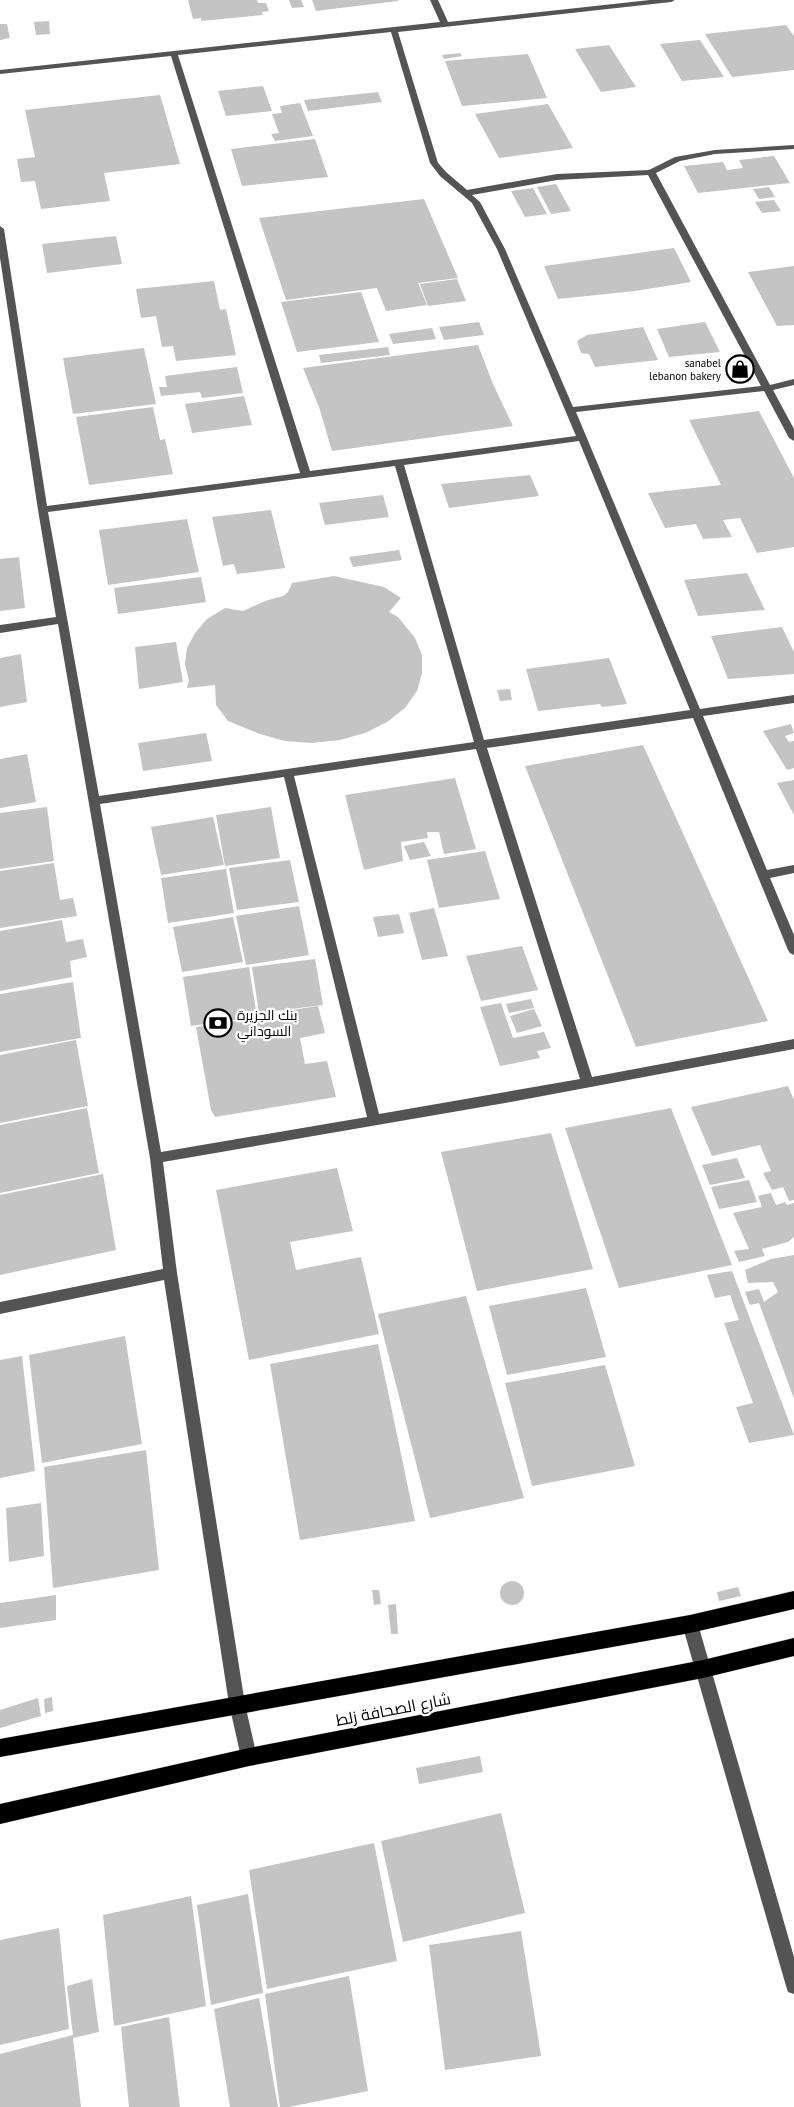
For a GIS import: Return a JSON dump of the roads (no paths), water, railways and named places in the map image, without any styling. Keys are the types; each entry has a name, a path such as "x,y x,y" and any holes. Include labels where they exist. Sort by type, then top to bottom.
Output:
{"highway":[{"path":"0,1748 690,1624 794,1600"},
{"name":"شارع الصحافة زلط","path":"0,1814 249,1757 703,1669 794,1647"}],"street":[{"path":"434,0 446,24"},
{"path":"0,72 671,0"},
{"path":"394,30 434,163 448,179 476,202 501,249 698,712 762,875 794,950"},
{"path":"174,54 306,475"},
{"path":"467,193 557,177 651,172 678,160 715,152 794,147"},
{"path":"651,172 794,438"},
{"path":"0,229 43,510 156,1158 170,1273 237,1704 249,1757"},
{"path":"570,410 767,388 794,382"},
{"path":"43,510 582,438"},
{"path":"398,462 480,744 587,1082"},
{"path":"0,629 62,620"},
{"path":"95,802 794,699"},
{"path":"288,773 374,1120"},
{"path":"762,875 794,869"},
{"path":"156,1158 794,1044"},
{"path":"0,1308 170,1273"},
{"path":"690,1624 794,1986"}],"place":[{"name":"sanabel lebanon bakery","path":"740,369"},
{"name":"بنك الجزيرة السوداني","path":"218,1023"}]}
